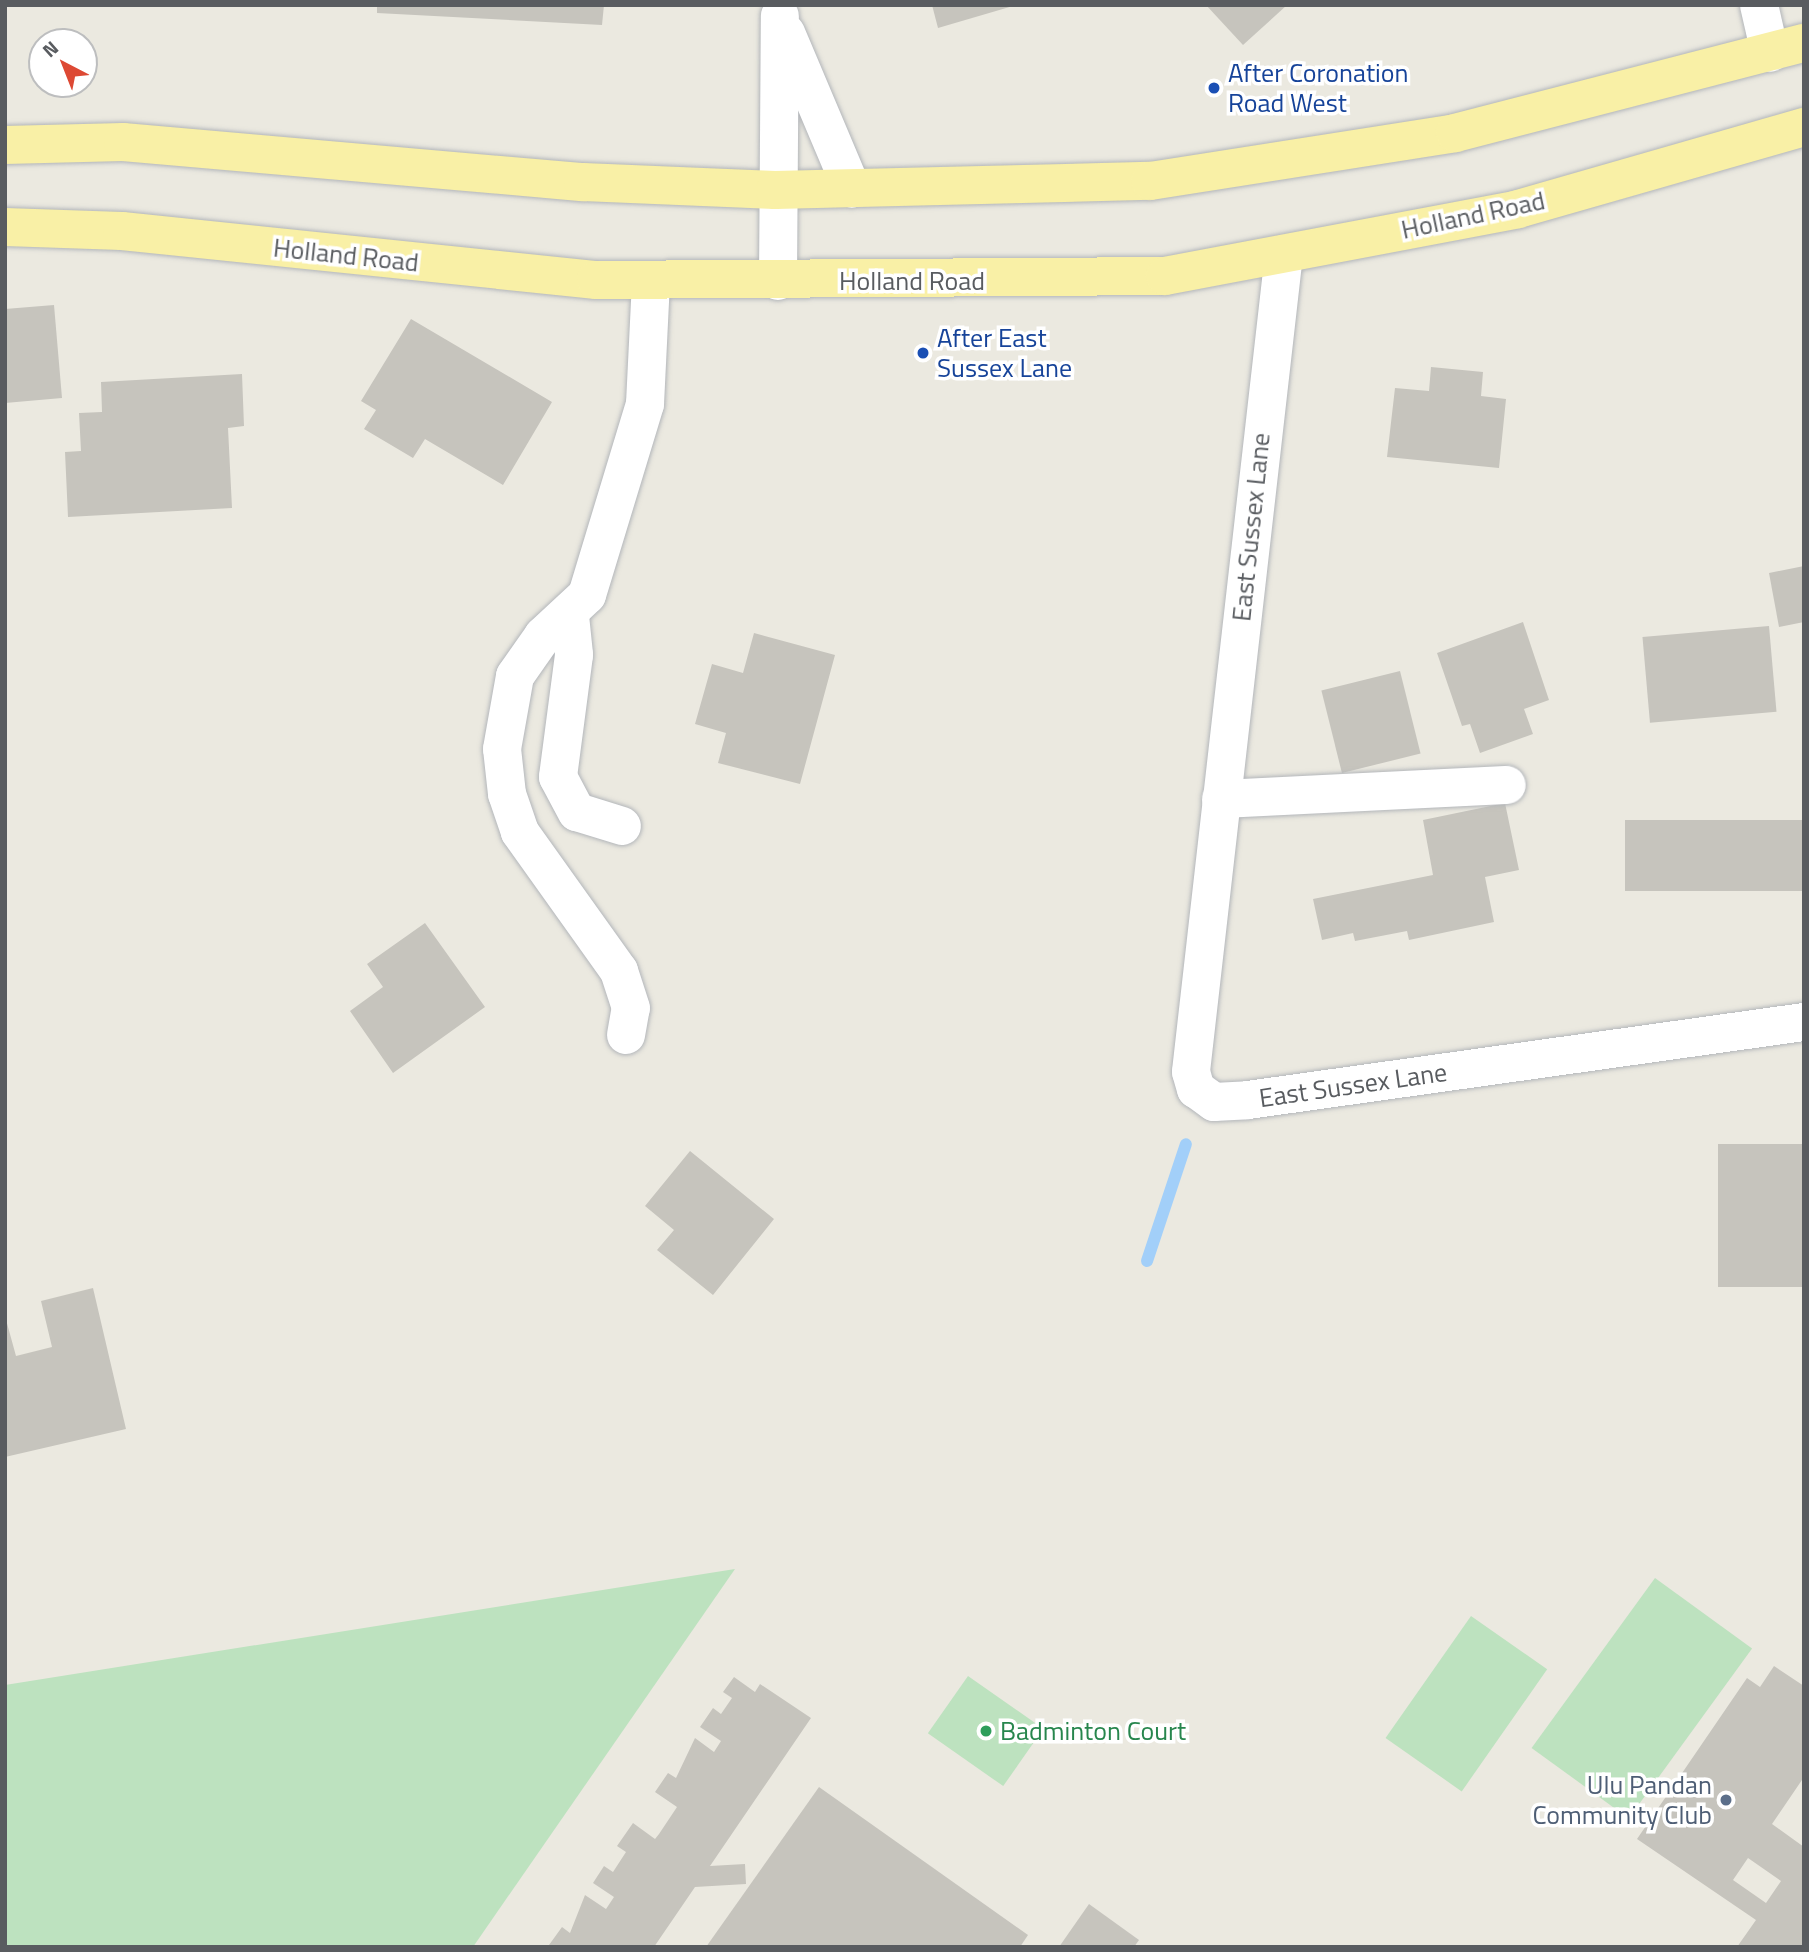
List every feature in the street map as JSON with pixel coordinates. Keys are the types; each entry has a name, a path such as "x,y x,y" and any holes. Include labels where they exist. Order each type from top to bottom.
{"main road":[{"path":"5,145 123,142 583,182 775,190 1150,181 1455,133 1787,48"},
{"name":"Holland Road","path":"5,227 122,231 596,281 1165,276 1518,209 1804,127"}],"street":[{"path":"1759,5 1787,48"},
{"path":"779,11 827,141 852,189"},
{"path":"778,281 775,190 779,11"},
{"name":"East Sussex Lane","path":"1284,254 1191,1072 1205,1099 1248,1100 1804,1022"},
{"path":"626,1035 631,1008 619,971 520,832 507,794 502,749 515,676 543,636 570,617 587,596 645,404 651,281"},
{"path":"570,617 574,654 558,777 577,812 622,826"},
{"path":"1221,799 1507,785"}],"green space":[{"path":"735,1569 473,1947 5,1947 5,1685"},
{"path":"1655,1578 1752,1649 1629,1818 1532,1748"},
{"path":"1471,1616 1547,1669 1462,1791 1386,1738"},
{"name":"Badminton Court","path":"968,1676 1043,1729 1003,1786 928,1733"}],"building":[{"path":"377,5 604,5 602,25 377,13"},
{"path":"932,5 1013,5 1013,6 938,28"},
{"path":"1206,5 1287,5 1243,45"},
{"path":"54,305 62,398 5,403 5,309"},
{"path":"411,319 552,402 503,485 425,439 413,458 364,429 376,410 361,401"},
{"path":"1431,367 1483,372 1481,396 1506,399 1499,468 1387,457 1395,388 1429,391"},
{"path":"242,374 244,426 228,428 232,508 68,517 65,452 81,451 79,413 102,412 101,382"},
{"path":"1804,566 1804,622 1779,627 1769,573"},
{"path":"1523,622 1549,700 1524,709 1533,734 1480,753 1470,724 1462,726 1437,653"},
{"path":"1769,626 1776,712 1650,723 1642,637"},
{"path":"754,633 835,655 800,784 718,763 726,733 695,724 712,664 743,673"},
{"path":"1400,671 1421,753 1342,773 1321,691"},
{"path":"1505,803 1519,870 1485,877 1494,922 1409,940 1407,931 1355,941 1353,933 1322,940 1313,899 1433,875 1423,820"},
{"path":"1625,820 1804,820 1804,891 1625,891"},
{"path":"425,923 485,1007 393,1073 350,1011 383,987 367,964"},
{"path":"1718,1144 1804,1144 1804,1287 1718,1287"},
{"path":"690,1151 774,1219 713,1295 657,1250 674,1230 645,1206"},
{"path":"93,1288 126,1429 5,1457 5,1316 16,1356 52,1347 41,1301"},
{"name":"Ulu Pandan Community Club","path":"1774,1666 1804,1686 1804,1777 1772,1824 1804,1847 1804,1947 1737,1947 1756,1920 1637,1839 1747,1678 1760,1687","holes":["1748,1858 1781,1881 1766,1903 1733,1880"]},
{"path":"734,1677 755,1692 760,1684 811,1718 710,1866 745,1864 746,1884 695,1887 654,1947 549,1945 562,1927 570,1933 585,1895 606,1909 614,1897 593,1883 604,1866 613,1872 626,1852 617,1846 633,1823 655,1839 659,1834 677,1807 655,1792 668,1773 676,1778 695,1738 714,1752 721,1741 700,1727 713,1708 721,1714 732,1698 723,1692"},
{"path":"819,1787 1028,1935 1020,1947 706,1947"},
{"path":"1089,1904 1139,1940 1134,1947 1059,1947"}],"waterway":[{"path":"1147,1261 1186,1144"}],"place":[{"name":"After Coronation Road West","path":"1214,88"},
{"name":"After East Sussex Lane","path":"923,353"},
{"name":"Badminton Court","path":"986,1731"},
{"name":"Ulu Pandan Community Club","path":"1726,1800"}]}
